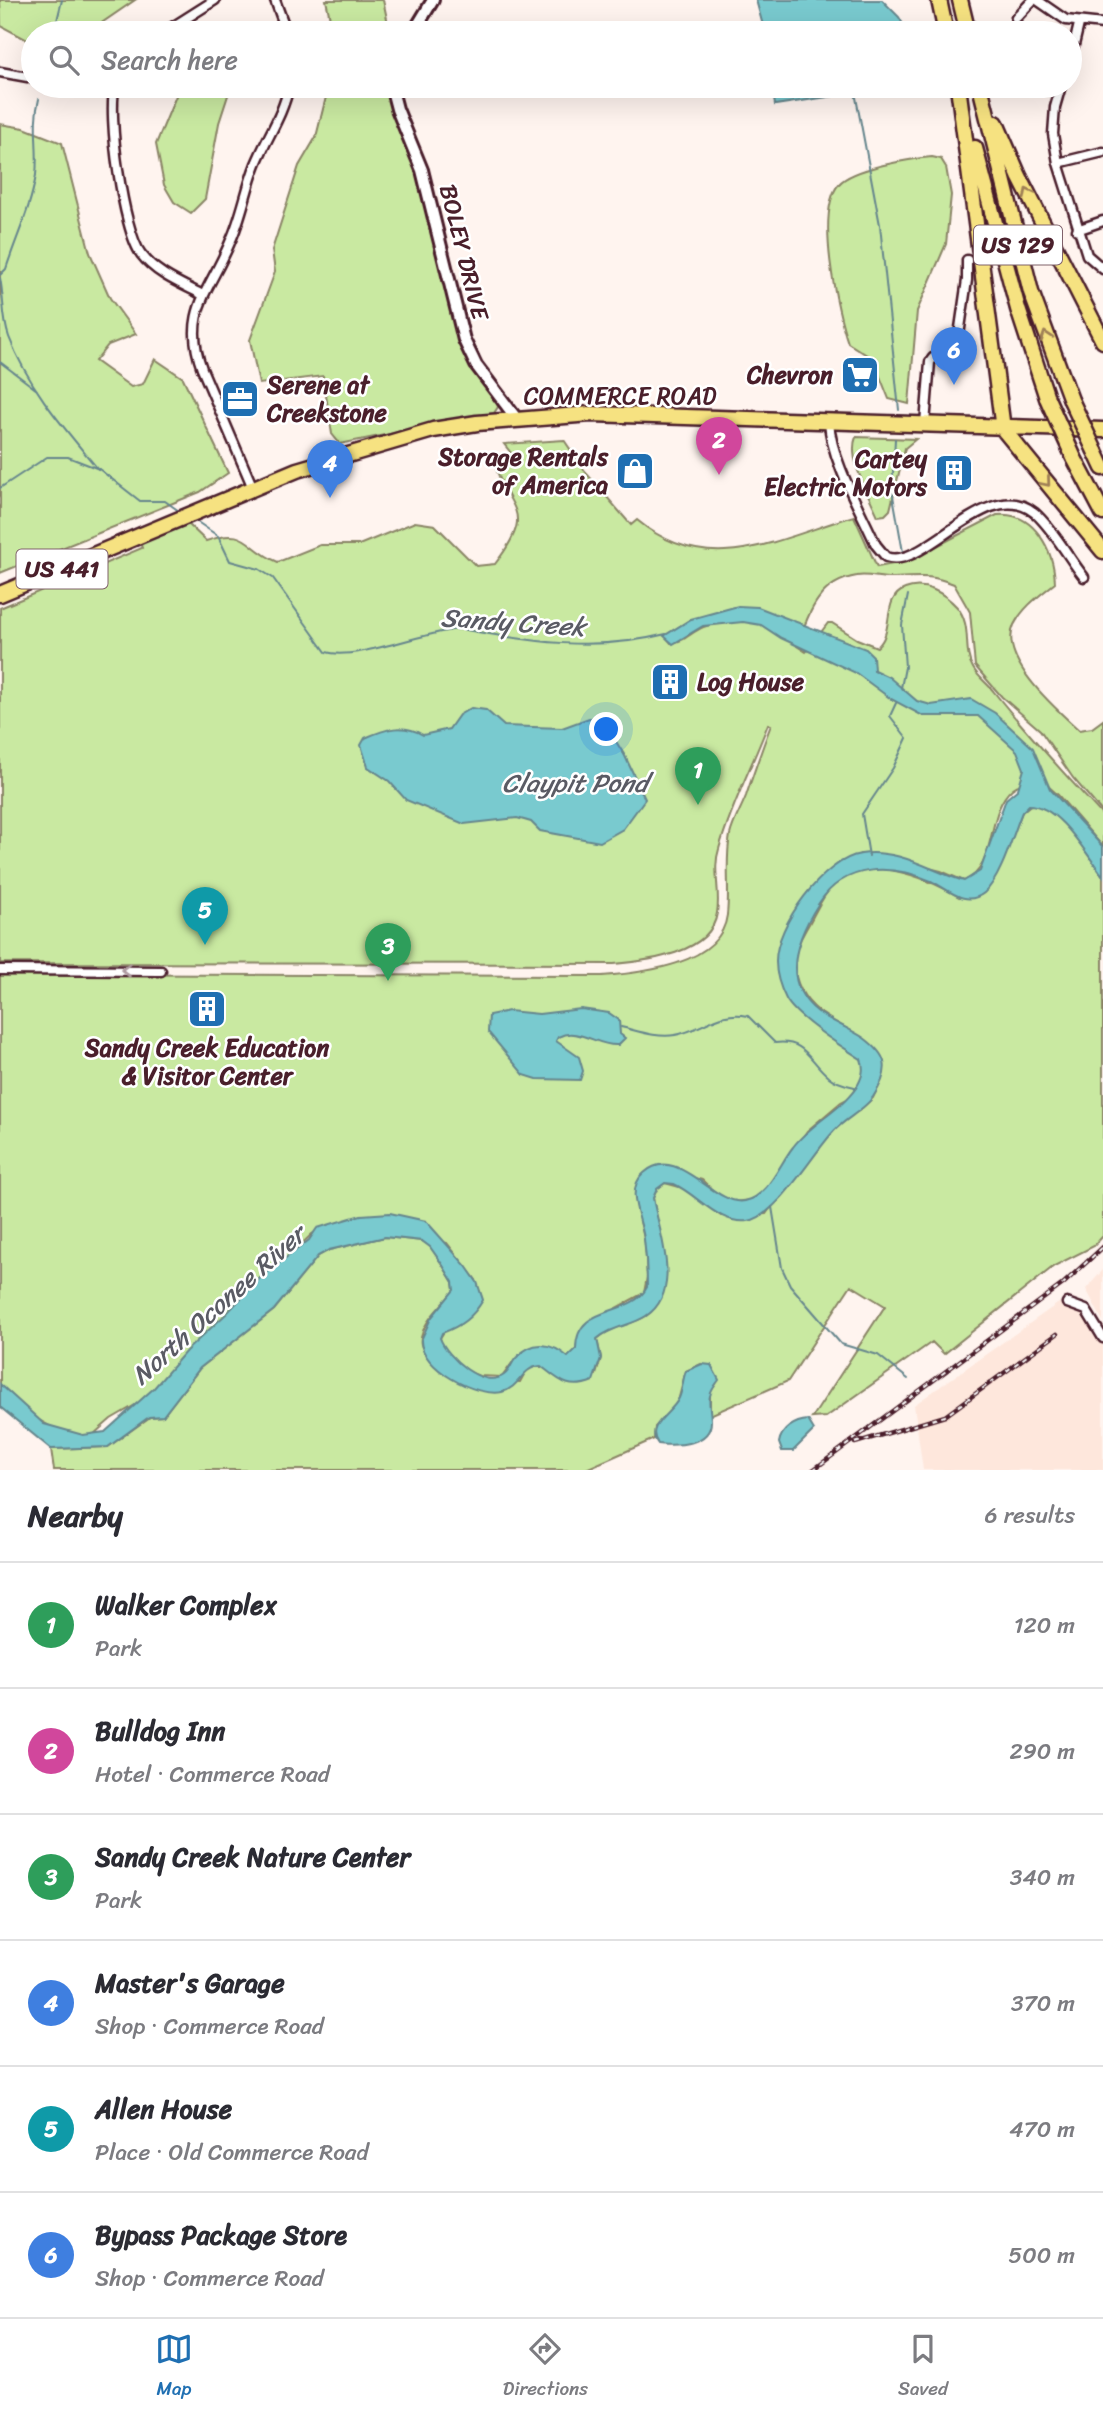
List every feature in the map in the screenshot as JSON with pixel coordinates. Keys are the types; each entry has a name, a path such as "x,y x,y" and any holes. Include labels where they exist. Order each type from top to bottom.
{"highway":[{"path":"939,0 944,21"},
{"path":"960,0 965,21"},
{"path":"961,98 1003,429 1103,551"},
{"name":"US 129","path":"962,98 993,221 1047,398 1103,513"},
{"name":"US 129","path":"985,98 1031,292 1071,400 1103,468"},
{"path":"987,98 1019,176 1103,341"},
{"path":"965,426 986,416 1000,400"},
{"name":"COMMERCE ROAD","path":"0,594 308,466 433,430 516,418 591,414 925,424 1003,429 1103,430"}],"street":[{"path":"182,21 215,0"},
{"path":"275,0 283,21"},
{"path":"420,21 433,0"},
{"path":"1016,18 1035,0 1050,11 1072,21"},
{"path":"1082,24 1103,24"},
{"path":"0,72 21,76"},
{"path":"114,98 113,114 127,223 132,241 150,264 203,295"},
{"path":"253,488 195,350 193,327 203,295 230,244 254,168 282,112 286,98"},
{"name":"BOLEY DRIVE","path":"394,98 422,170 464,340 476,365 516,418"},
{"path":"1058,98 1053,134 1058,163 1087,255 1103,269"},
{"path":"1058,163 1103,152"},
{"path":"1077,230 1103,221"},
{"path":"925,424 930,362 933,358 953,355 957,349 967,280 967,260"},
{"path":"829,422 831,442 876,545 886,557 904,557 992,505 1017,503 1036,513 1084,577"},
{"path":"0,970 161,971"},
{"path":"1067,1303 1086,1310 1103,1338"}],"shaded area":[{"path":"1103,1270 1103,1321 1086,1289"},
{"path":"1060,1302 1086,1314 1103,1341 1103,1470 923,1470 914,1405"}],"green space":[{"path":"0,0 135,0 104,21 21,21 21,37 1,26"},
{"path":"326,0 383,0 387,21 330,21"},
{"path":"175,98 227,98 219,123 205,199 191,213 174,202 164,185 156,144"},
{"path":"326,98 392,98 417,167 457,332 496,399 498,407 494,413 340,444 332,434 323,376 259,384 250,340 275,272 272,250 299,166 316,137"},
{"path":"0,124 24,128 62,143 90,253 110,298 136,334 108,345 95,361 131,387 143,384 155,359 183,378 228,473 200,492 0,573"},
{"path":"932,157 941,159 946,167 951,195 946,244 917,311 909,404 889,399 873,359 848,343 830,262 829,216 832,197 846,178 882,165"},
{"path":"856,437 916,439 905,448 890,510 885,515 878,516 860,477 854,456"},
{"path":"564,440 587,474 631,525 637,520 664,538 690,548 717,551 743,549 854,516 877,567 908,561 997,515 1022,519 1040,535 1046,546 1054,570 1055,583 1032,602 1014,625 1011,638 1014,653 1021,668 1044,697 1079,730 1092,728 1103,720 1103,813 1073,778 1040,730 1002,697 975,666 970,612 954,584 922,577 861,576 844,579 824,592 817,601 797,646 806,652 828,623 832,623 857,639 877,647 886,633 890,607 898,593 919,586 940,593 962,614 968,654 975,671 1103,816 1103,847 1058,795 1037,776 1014,787 1004,799 982,864 975,874 964,881 941,871 872,854 860,854 808,892 780,944 777,972 784,994 856,1049 877,1071 875,1085 841,1102 807,1131 759,1199 726,1203 702,1180 663,1170 640,1221 645,1243 647,1277 644,1293 616,1308 567,1367 512,1363 502,1377 479,1376 446,1362 440,1338 476,1280 447,1243 327,1225 312,1234 286,1259 154,1394 111,1419 88,1437 66,1435 0,1399 0,974 602,976 657,969 677,963 710,945 722,932 727,915 730,835 771,725 768,724 719,849 716,865 718,905 712,927 703,938 676,953 643,961 614,964 0,963 0,608 142,548 140,542 187,523 206,541 220,537 238,537 278,562 320,545 359,545 415,522 435,525 476,566 495,564 515,531 517,519 493,456 511,453 504,444","holes":["691,619 722,624 705,626 677,642 671,643 665,636"]},
{"path":"1046,792 1103,876 1103,1236 1094,1246 1054,1266 944,1354 932,1342 826,1417 812,1418 885,1306 851,1285 788,1381 710,1415 710,1392 716,1384 701,1364 686,1371 677,1405 655,1427 654,1439 584,1470 54,1470 51,1449 108,1447 150,1417 163,1416 200,1368 274,1310 318,1256 329,1250 385,1237 422,1241 430,1246 453,1282 454,1290 424,1328 421,1340 426,1354 445,1371 456,1376 480,1380 520,1382 527,1369 534,1366 596,1375 601,1358 597,1339 608,1331 646,1316 656,1306 662,1292 664,1260 653,1198 657,1189 665,1183 683,1188 721,1216 766,1214 830,1125 859,1111 873,1098 881,1081 884,1062 866,1041 830,1019 809,1002 795,974 799,944 829,889 848,875 863,870 880,869 930,882 959,897 997,874 1022,812"}],"water":[{"path":"756,0 882,0 901,21 762,21"},
{"path":"774,98 821,98 775,105"},
{"path":"738,606 758,607 866,649 873,656 874,670 889,677 917,701 931,705 971,699 995,713 1033,748 1050,789 1103,847 1103,876 1061,822 1040,807 1029,805 1022,812 996,878 984,893 977,897 963,898 916,875 885,870 855,874 830,890 819,903 804,930 795,973 806,1000 818,1012 864,1038 879,1052 885,1066 880,1085 869,1102 825,1141 782,1197 759,1217 737,1221 718,1214 674,1184 665,1183 657,1189 653,1198 666,1261 664,1292 657,1305 646,1316 609,1331 597,1339 601,1358 593,1381 570,1384 559,1380 541,1366 529,1370 513,1386 502,1392 479,1390 452,1379 430,1361 423,1351 421,1340 431,1318 454,1290 453,1282 430,1247 422,1241 385,1237 329,1250 318,1256 274,1310 200,1368 163,1416 149,1417 108,1447 51,1449 0,1407 0,1384 44,1424 83,1435 105,1432 154,1388 186,1351 262,1276 309,1240 317,1228 361,1215 390,1213 426,1221 477,1282 483,1300 466,1320 442,1333 440,1338 450,1354 467,1369 476,1375 496,1378 504,1375 514,1360 529,1348 549,1346 568,1357 576,1349 578,1334 585,1324 594,1317 629,1304 647,1287 644,1239 635,1196 638,1180 644,1173 657,1166 670,1165 733,1200 745,1201 753,1198 767,1186 800,1139 849,1096 858,1084 863,1070 861,1059 799,1015 784,995 776,962 778,947 793,913 804,896 832,868 861,854 901,857 964,881 980,871 1006,799 1018,789 1024,769 1017,751 978,716 923,716 891,699 856,673 781,638 761,625 743,622 703,626 673,644 664,636 691,619"},
{"name":"Claypit Pond","path":"471,708 486,710 504,726 562,728 589,718 602,719 625,756 645,799 623,829 600,842 540,831 531,822 517,818 464,824 406,800 389,781 368,767 361,745 365,738 401,728 423,735 449,729 459,715"},
{"path":"581,1009 609,1013 619,1020 620,1034 625,1038 618,1045 610,1045 581,1035 566,1034 558,1037 556,1041 579,1057 583,1071 580,1080 537,1079 524,1075 488,1032 489,1015 509,1011 539,1014"},
{"path":"702,1364 711,1365 719,1380 710,1396 710,1429 699,1440 674,1445 658,1444 654,1431 676,1404 686,1371"},
{"path":"808,1420 814,1430 793,1451 782,1451 779,1443 786,1430 798,1422"}],"waterway":[{"path":"57,21 62,0"},
{"path":"856,98 880,225 899,410"},
{"path":"0,275 6,269 34,187 39,99"},
{"path":"0,278 7,330 26,373 48,407 98,469"},
{"path":"0,362 37,390"},
{"path":"895,439 892,490 903,552"},
{"name":"Sandy Creek","path":"0,488 47,457 68,457 99,469 140,501 165,501 179,511"},
{"name":"Sandy Creek","path":"193,519 218,536 230,561 259,569 273,578 326,652 339,654 373,649 461,629 538,641 589,644 614,643 666,634"},
{"path":"901,688 905,667 902,625 908,595"},
{"path":"869,856 862,814 893,768 907,738 890,716 896,703"},
{"path":"621,1027 668,1036 685,1033 728,1015 748,1016 775,1043 794,1044 806,1052 832,1079 855,1087"},
{"path":"772,1207 782,1268 790,1285 841,1344 878,1355 908,1379"}],"railway":[{"path":"813,1470 1063,1284 1103,1247"},
{"path":"855,1443 945,1416 1057,1334"}],"place":[{"name":"Chevron","path":"860,375"},
{"name":"Bypass Package Store","path":"954,385"},
{"name":"Serene at Creekstone","path":"240,399"},
{"name":"Storage Rentals of America","path":"635,471"},
{"name":"Cartey Electric Motors","path":"954,473"},
{"name":"Bulldog Inn","path":"719,475"},
{"name":"Master's Garage","path":"330,498"},
{"name":"Log House","path":"670,682"},
{"name":"Walker Complex","path":"698,805"},
{"name":"Allen House","path":"205,945"},
{"name":"Sandy Creek Nature Center","path":"388,981"},
{"name":"Sandy Creek Education & Visitor Center","path":"207,1009"}],"water label":[{"name":"North Oconee River","path":"218,1305"}]}
